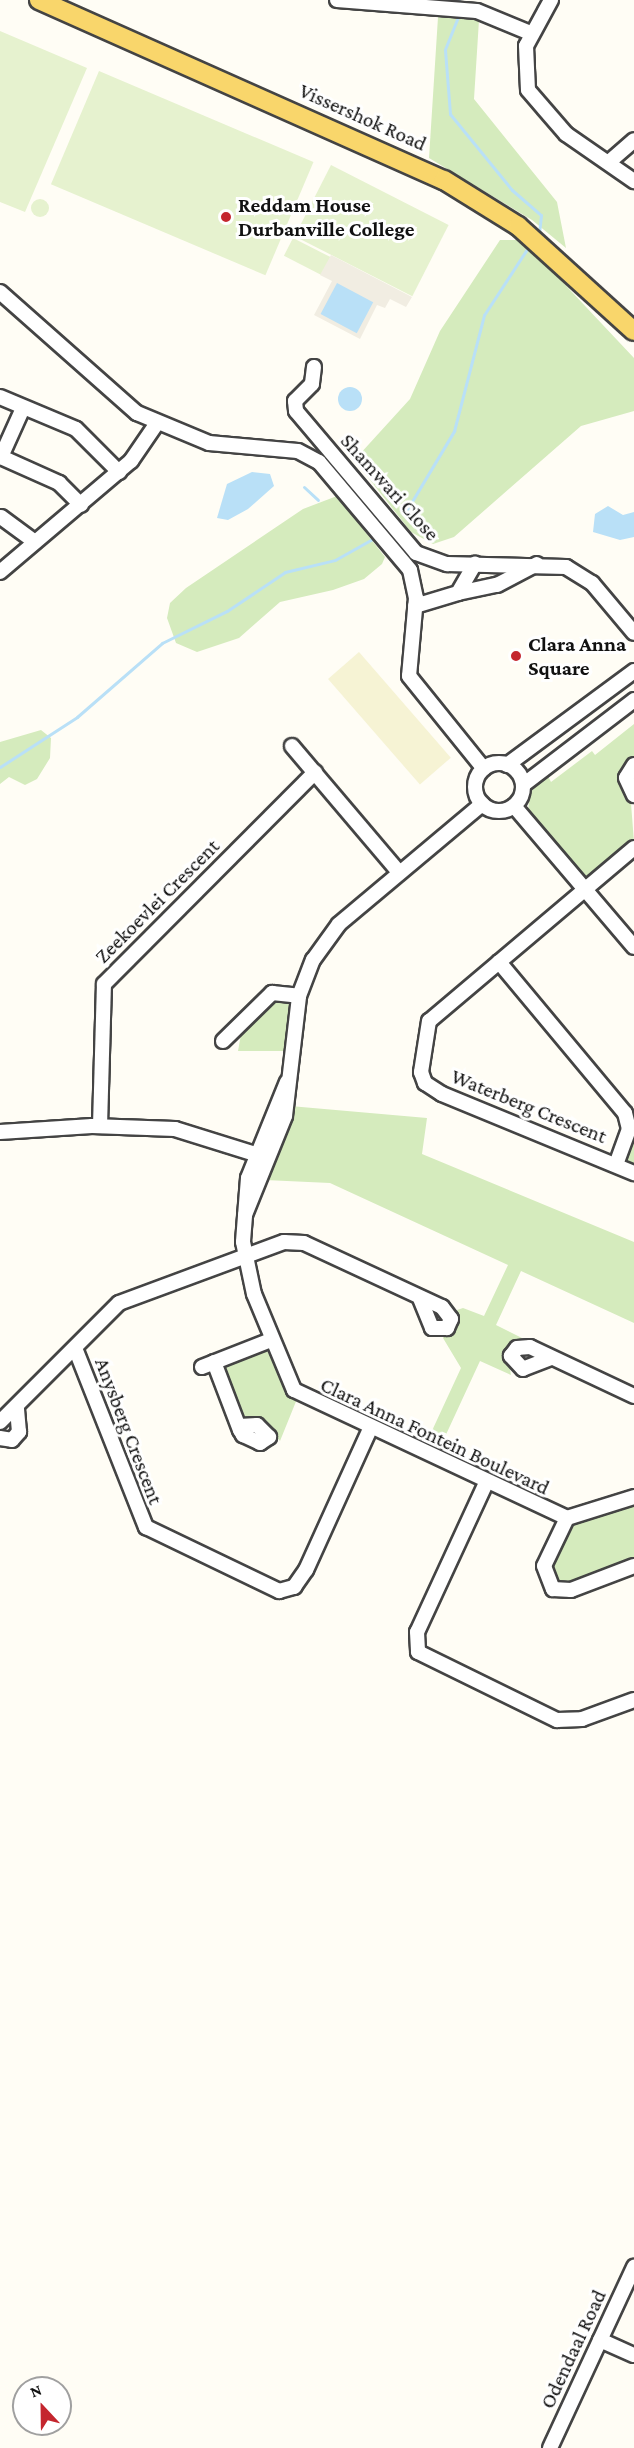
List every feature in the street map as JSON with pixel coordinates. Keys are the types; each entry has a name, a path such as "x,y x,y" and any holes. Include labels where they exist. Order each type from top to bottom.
{"main road":[{"name":"Vissershok Road","path":"39,0 444,180 518,226 634,331"}],"street":[{"path":"337,0 477,11 530,33"},
{"path":"551,0 530,33 523,68 528,90 566,134 634,181"},
{"path":"609,162 634,140"},
{"path":"0,292 119,401 157,423 209,443 298,451 315,458 407,564 415,583 409,676 484,769"},
{"name":"Shamwari Close","path":"314,367 312,384 295,401 296,411 416,553 433,562 537,564 580,573 634,633"},
{"path":"0,397 82,434 119,472"},
{"path":"23,408 1,457 59,483 81,504"},
{"path":"0,572 119,472 157,423"},
{"path":"1,518 35,543"},
{"path":"458,593 475,564"},
{"path":"415,606 458,593 497,585 537,564"},
{"path":"484,769 507,765 634,671"},
{"path":"484,769 475,788 482,804 498,811 514,806 523,785 634,700"},
{"path":"292,746 399,872"},
{"path":"507,765 523,785"},
{"path":"634,765 626,778 634,795"},
{"name":"Zeekoevlei Crescent","path":"100,1126 104,984 315,772"},
{"name":"Clara Anna Fontein Boulevard","path":"482,804 399,872 323,942 299,996 287,1082 263,1156 244,1193 246,1215 244,1257 286,1379 298,1394 486,1483 567,1518 634,1497"},
{"path":"514,806 634,946"},
{"name":"Waterberg Crescent","path":"634,848 429,1021 421,1062 425,1083 634,1173"},
{"path":"499,962 625,1113 629,1129 616,1165"},
{"path":"223,1041 272,993 299,996"},
{"path":"0,1132 100,1126 190,1132 263,1156"},
{"name":"Anysberg Crescent","path":"370,1429 306,1570 294,1587 279,1591 146,1527 75,1348 124,1301 291,1240 420,1299"},
{"path":"239,1426 208,1364 271,1340"},
{"path":"0,1422 75,1348"},
{"path":"550,1358 634,1396"},
{"path":"0,1438 12,1440 19,1432 17,1407"},
{"path":"486,1483 417,1632 418,1652 564,1721 634,1700"},
{"path":"567,1518 544,1566 543,1577 553,1589 571,1590 634,1566"},
{"name":"Odendaal Road","path":"550,2448 634,2267"},
{"path":"600,2340 634,2355"}],"shaded area":[{"path":"331,255 412,297 406,307 390,299 385,308 377,305 360,339 314,315 332,281 320,275"},
{"path":"359,652 451,758 420,785 328,679"}],"green space":[{"path":"438,17 479,20 474,99 557,202 566,248 532,220 429,158"},
{"path":"0,31 87,68 25,212 0,202"},
{"path":"99,71 313,162 265,275 51,184"},
{"path":"331,165 449,225 412,296 295,236"},
{"path":"40,199 46,202 49,208 46,214 40,217 34,214 31,208 34,202"},
{"path":"293,238 330,257 321,275 284,256"},
{"path":"500,240 523,240 634,358 634,411 581,426 454,537 433,544 411,532 363,471 359,455 410,399 440,331"},
{"path":"337,496 385,557 382,564 364,579 333,590 280,602 239,638 197,652 176,643 167,618 170,603 186,588 303,509"},
{"path":"634,724 634,760 628,765 634,842 592,877 584,877 528,812 530,791 547,774 551,782 592,751 595,755"},
{"path":"41,730 51,738 50,758 37,779 25,785 9,777 0,784 0,742"},
{"path":"272,999 291,1002 286,1051 238,1051 242,1029"},
{"path":"290,1106 427,1118 422,1154 634,1242 634,1323 521,1271 496,1325 522,1338 509,1363 511,1375 480,1361 437,1454 424,1448 461,1368 443,1338 454,1311 463,1308 484,1316 508,1265 330,1183 265,1180 289,1127"},
{"path":"634,1138 634,1167 625,1157"},
{"path":"266,1349 297,1399 280,1441 267,1425 242,1420 223,1369 226,1363"},
{"path":"634,1501 634,1562 560,1587 547,1573 572,1523"}],"water":[{"path":"337,283 373,302 357,333 321,314"},
{"path":"350,387 358,391 362,399 358,407 350,411 342,407 338,399 342,391"},
{"path":"252,472 270,474 274,486 248,509 228,520 217,518 227,484"},
{"path":"608,506 623,515 634,512 634,537 620,540 593,532 595,514"}],"waterway":[{"path":"458,17 445,50 450,114 512,190 541,215 539,233"},
{"path":"405,513 454,431 484,315 529,246"},
{"path":"304,487 318,500"},
{"path":"0,767 77,717 162,643 227,611 285,572 335,560 376,537"}],"place":[{"name":"Reddam House Durbanville College","path":"226,217"},
{"name":"Clara Anna Square","path":"516,656"}]}
